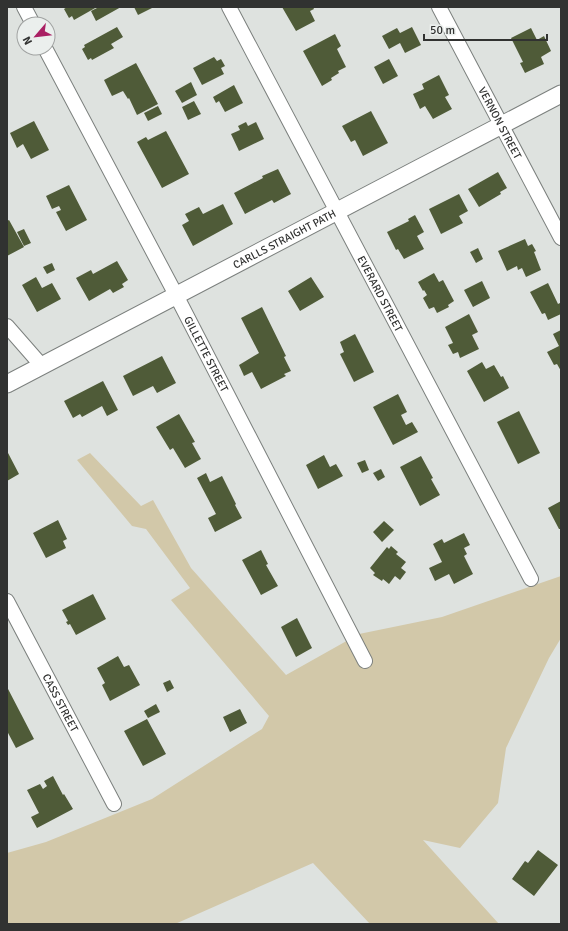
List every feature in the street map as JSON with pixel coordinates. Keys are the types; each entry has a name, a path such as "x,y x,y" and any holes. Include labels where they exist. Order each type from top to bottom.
{"street":[{"path":"24,7 29,16"},
{"name":"EVERARD STREET","path":"229,7 531,579"},
{"name":"VERNON STREET","path":"439,7 561,238"},
{"name":"GILLETTE STREET","path":"49,56 176,295 365,661"},
{"name":"CARLLS STRAIGHT PATH","path":"7,384 561,94"},
{"path":"7,326 42,366"},
{"name":"CASS STREET","path":"7,601 114,804"}],"shaded area":[{"path":"90,453 141,506 153,500 191,568 286,675 359,634 442,617 561,576 561,638 549,658 506,748 498,803 460,848 423,840 499,924 370,924 313,863 175,924 7,924 7,853 46,842 152,799 262,729 269,716 171,600 190,588 146,529 132,526 77,460"}],"building":[{"path":"67,7 97,7 74,20 72,16 69,18 64,9"},
{"path":"99,7 121,7 96,21 91,11"},
{"path":"134,7 154,7 138,15"},
{"path":"282,7 313,7 314,9 310,11 315,21 296,31"},
{"path":"117,27 123,37 111,44 114,48 92,60 91,58 88,60 82,49 85,47 84,45"},
{"path":"412,27 421,45 405,53 400,43 389,49 382,36 397,28 400,33"},
{"path":"531,28 537,40 544,36 551,51 541,57 544,64 525,73 520,63 523,62 511,38"},
{"path":"335,34 341,46 337,49 346,67 338,71 339,73 331,78 332,80 322,86 303,51"},
{"path":"214,57 217,61 221,59 225,66 221,68 224,74 202,85 193,68"},
{"path":"389,59 398,76 383,84 374,67"},
{"path":"136,63 158,104 137,115 129,98 128,99 123,91 112,96 104,80"},
{"path":"439,75 449,95 445,97 452,109 433,119 425,106 420,109 413,94 424,89 422,84"},
{"path":"191,82 197,95 182,103 175,91"},
{"path":"234,85 243,103 225,112 219,101 216,103 213,97"},
{"path":"194,101 201,114 188,120 182,107"},
{"path":"158,106 162,114 148,121 144,113"},
{"path":"371,111 388,143 363,156 355,140 351,142 342,126"},
{"path":"34,121 49,150 31,159 23,144 17,148 10,133"},
{"path":"246,122 248,126 256,122 264,139 239,151 231,134 240,130 238,126"},
{"path":"166,131 189,174 162,188 137,142 146,137 148,140"},
{"path":"278,169 291,194 274,203 272,200 245,214 234,193 263,178 262,176"},
{"path":"498,172 507,188 500,192 501,194 479,207 468,189"},
{"path":"69,185 87,220 66,231 56,212 61,210 59,206 52,209 46,196"},
{"path":"459,194 468,211 459,216 463,223 441,234 429,209"},
{"path":"223,204 233,224 193,246 182,225 189,221 185,214 199,207 203,214"},
{"path":"415,215 424,232 417,236 424,249 404,259 398,249 396,250 387,232 409,221 408,219"},
{"path":"9,220 24,247 7,256 7,221"},
{"path":"24,229 31,243 24,246 17,232"},
{"path":"525,239 528,246 532,244 536,251 534,252 541,270 526,277 522,268 518,270 517,266 507,271 498,251"},
{"path":"478,248 483,259 476,263 470,252"},
{"path":"117,261 128,280 122,284 124,287 113,293 110,289 89,301 76,278 91,270 93,274"},
{"path":"52,263 55,270 47,274 43,267"},
{"path":"434,273 439,282 443,280 454,301 448,305 449,307 437,313 434,307 429,309 423,298 427,295 418,282"},
{"path":"36,277 42,288 52,283 61,299 37,312 22,285"},
{"path":"311,277 324,297 300,311 288,291"},
{"path":"482,281 490,298 473,307 464,290"},
{"path":"548,283 558,304 561,304 561,314 548,320 545,313 542,314 530,292"},
{"path":"262,307 286,356 284,357 291,371 284,374 286,376 261,389 252,372 244,376 239,365 259,353 241,318"},
{"path":"469,314 478,332 472,335 479,349 460,358 458,352 453,354 448,345 453,343 445,327"},
{"path":"561,330 561,371 557,364 554,365 547,352 559,346 553,334"},
{"path":"355,334 374,372 354,382 340,354 344,352 340,342"},
{"path":"162,356 176,383 157,393 153,386 133,396 123,376"},
{"path":"482,362 486,369 494,365 501,377 503,376 509,388 484,402 467,371"},
{"path":"103,381 118,410 107,416 102,406 82,417 80,414 73,418 64,401"},
{"path":"398,394 407,412 401,415 406,425 412,422 418,432 393,445 373,407"},
{"path":"519,411 540,453 518,464 497,422"},
{"path":"179,414 195,442 192,443 201,459 185,468 173,448 170,450 156,427"},
{"path":"7,451 19,474 7,481"},
{"path":"324,455 330,467 336,464 343,476 318,489 306,465"},
{"path":"421,456 440,495 420,506 400,467"},
{"path":"365,460 369,470 362,473 357,463"},
{"path":"381,469 385,477 378,481 373,473"},
{"path":"206,473 210,482 222,476 242,518 215,532 208,518 216,514 197,478"},
{"path":"561,501 561,529 559,529 548,508"},
{"path":"58,520 67,539 63,541 66,548 46,558 33,533"},
{"path":"384,521 394,530 382,542 373,532"},
{"path":"464,533 470,545 464,548 467,554 464,556 473,574 454,584 449,574 435,581 429,568 442,562 433,544 442,539 444,543"},
{"path":"391,546 398,552 396,554 406,562 401,568 406,572 400,580 395,576 389,584 383,579 382,581 373,575 375,573 370,568 387,547 389,549"},
{"path":"261,550 268,564 266,565 278,586 261,595 242,560"},
{"path":"93,594 106,619 76,635 70,624 68,625 66,622 68,621 62,610"},
{"path":"297,618 312,648 296,657 281,627"},
{"path":"118,656 124,667 129,665 140,685 110,701 102,685 105,683 97,668"},
{"path":"170,680 174,688 167,692 163,683"},
{"path":"7,687 34,739 16,748 7,731"},
{"path":"156,704 160,712 148,718 144,711"},
{"path":"240,709 247,723 230,732 223,717"},
{"path":"147,719 166,754 143,766 124,731"},
{"path":"53,776 63,795 64,794 73,809 37,828 31,817 39,813 27,790 40,784 43,789 47,786 44,781"},
{"path":"538,850 558,865 534,896 512,879 525,861 528,863"}]}
